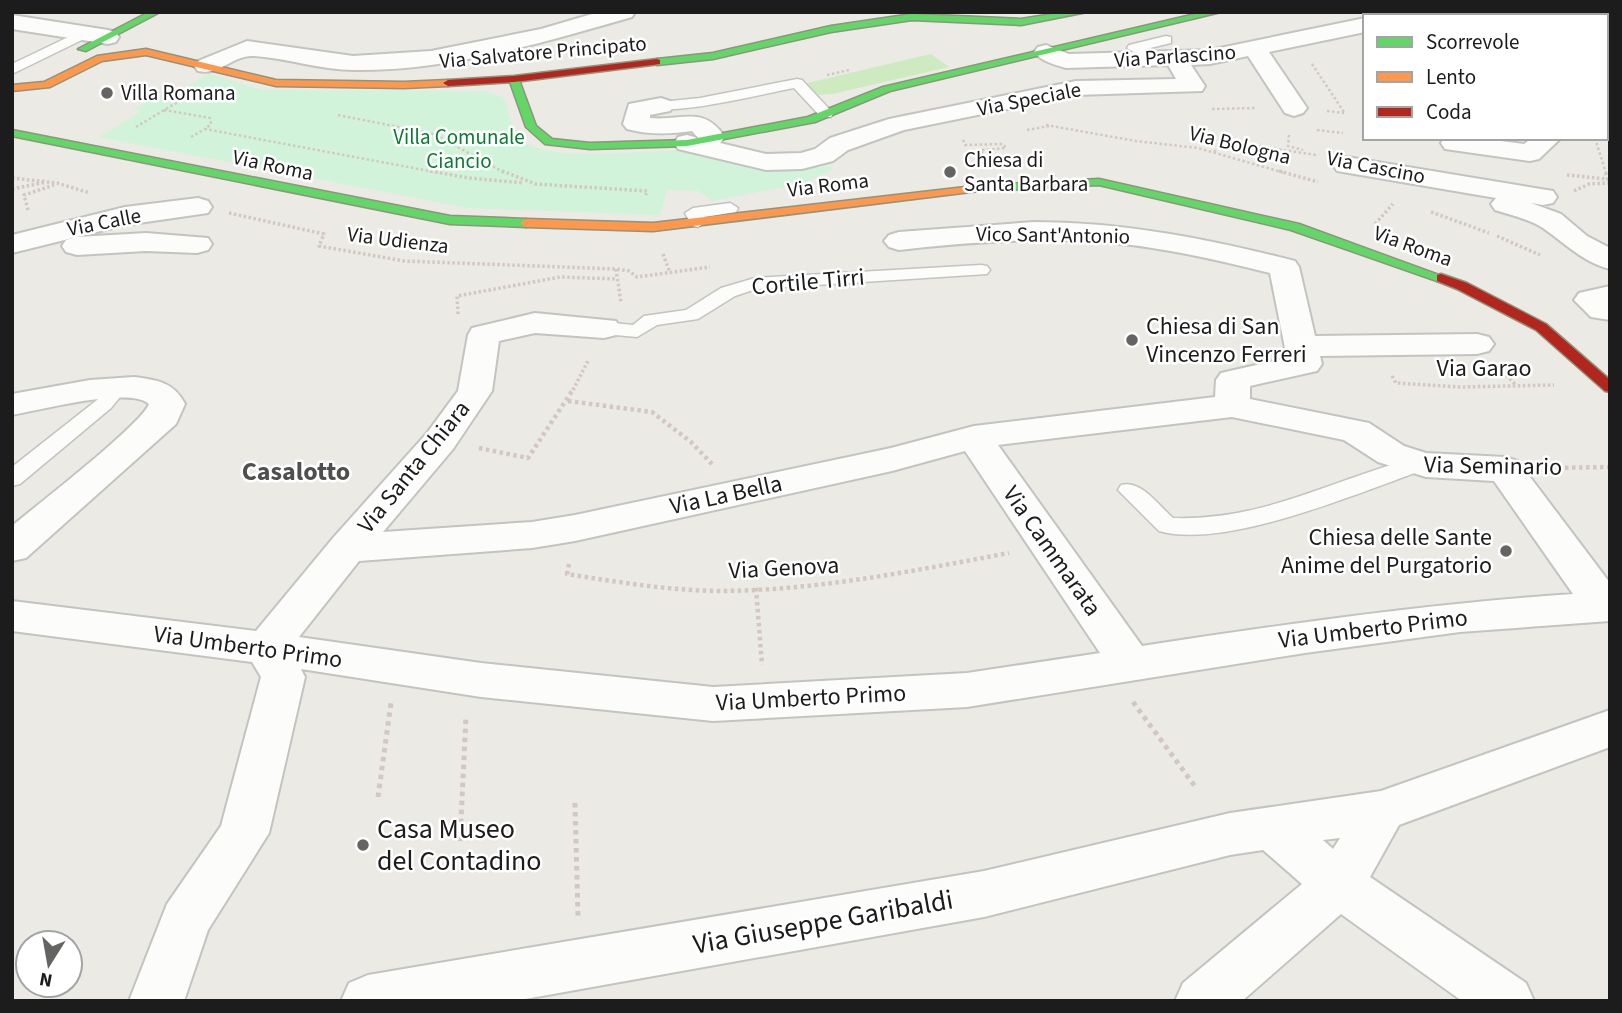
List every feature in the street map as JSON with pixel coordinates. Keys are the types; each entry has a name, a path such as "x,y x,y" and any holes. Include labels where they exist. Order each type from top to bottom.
{"main road":[{"path":"12,86 92,27 156,12"},
{"name":"Via Salvatore Principato","path":"12,86 46,85 100,58 146,52 260,80 295,84 404,85 514,79 713,56 831,29 928,15 1021,22 1083,12"},
{"path":"514,79 531,127 549,142 590,146 700,141 811,120 887,89 1056,57 1217,12"},
{"name":"Via Roma","path":"12,133 450,220 653,227 990,187 1099,182 1295,228 1462,286 1541,327 1610,388"}],"street":[{"path":"206,66 247,48 353,63 431,58 544,35 624,12"},
{"path":"12,22 45,27 92,27"},
{"name":"Via Parlascino","path":"957,94 1059,67 1056,57 1166,53 1210,57 1363,25"},
{"path":"12,46 45,27"},
{"path":"1255,48 1292,118"},
{"name":"Via Speciale","path":"700,141 766,162 789,163 813,159 839,144 898,124 1076,88 1193,86 1166,53"},
{"path":"661,106 638,109 636,124 666,127 698,123 700,141"},
{"path":"1454,143 1539,146"},
{"name":"Via Cascino","path":"1342,163 1494,188 1550,186"},
{"path":"1494,188 1504,203 1551,220 1577,242 1610,260"},
{"name":"Via Calle","path":"12,244 125,216 198,207"},
{"name":"Vico Sant'Antonio","path":"900,241 978,232 1112,234 1207,248 1284,267 1300,346"},
{"path":"12,253 134,243 197,244"},
{"name":"Via Santa Chiara","path":"266,648 347,548 440,441 475,390 484,335 535,323 604,328"},
{"path":"1247,409 1233,380 1304,364 1300,346 1477,344"},
{"path":"12,405 119,387 149,389 161,394 167,404 163,416 12,548"},
{"name":"Via Seminario","path":"1103,423 1247,409 1356,431 1370,443 1415,465 1504,469"},
{"name":"Via La Bella","path":"347,548 532,534 575,528 892,459 974,437 1103,423"},
{"name":"Via Cammarata","path":"974,437 1048,546 1120,666"},
{"path":"1504,469 1607,606"},
{"name":"Via Umberto Primo","path":"12,616 266,648 471,678 713,704 967,690 1460,617 1607,606"},
{"path":"156,1001 185,920 244,833 283,677 266,648"},
{"name":"Via Giuseppe Garibaldi","path":"368,1001 984,894 1230,834 1382,811 1610,728"},
{"path":"1202,1001 1339,884 1382,811"},
{"path":"1274,829 1339,884 1507,1001"}],"lane":[{"path":"12,70 92,27"},
{"path":"661,106 700,102 797,83 826,114"},
{"path":"698,222 693,213 730,208"},
{"name":"Cortile Tirri","path":"604,328 638,331 651,320 691,315 728,292 755,284 981,270"},
{"path":"12,479 104,404 119,387"},
{"path":"1129,490 1167,526 1208,527 1298,507 1415,465"}],"path":[{"path":"145,132 131,130 188,94 197,95"},
{"path":"162,110 210,118 211,124 185,140 199,143"},
{"path":"334,115 434,134 513,177 536,184"},
{"path":"1292,118 1288,146 1338,158 1342,163"},
{"name":"Via Bologna","path":"1049,126 1214,152 1324,184 1342,163"},
{"path":"205,129 469,178 647,191 644,203"},
{"path":"1315,130 1352,134"},
{"path":"1596,140 1608,179 1609,183 1589,184 1554,199 1550,186 1608,179"},
{"name":"Via Cascino","path":"1214,152 1225,141 1303,152 1342,163"},
{"path":"12,178 47,182 89,192 125,216"},
{"path":"12,189 47,182"},
{"path":"1382,201 1393,204"},
{"name":"Via Udienza","path":"198,207 324,233 319,246 404,261 616,269 629,271 637,277 670,273"},
{"path":"1419,209 1497,236 1540,256 1577,242"},
{"path":"440,441 528,458 568,401 604,328"},
{"name":"Via Garao","path":"1396,383 1460,387 1558,385"},
{"path":"568,401 652,412 691,442 738,492"},
{"name":"Via Seminario","path":"1504,469 1610,467"},
{"name":"Via Genova","path":"575,528 567,574 674,589 756,588 848,582 1048,546"},
{"path":"756,588 763,671"},
{"path":"1120,666 1197,789"},
{"path":"378,797 396,667"},
{"path":"460,841 465,725 471,678"},
{"path":"575,803 580,964"}],"green space":[{"path":"931,54 949,67 832,94 815,95 803,84"},
{"name":"Villa Comunale Ciancio","path":"209,74 262,90 486,91 504,98 513,127 523,141 537,148 556,152 601,154 686,151 748,166 780,170 833,165 831,170 805,183 712,201 699,191 667,190 660,215 468,208 99,137 142,111 132,110 171,88 180,90"}],"traffic: fast":[{"path":"83,49 156,12"},
{"path":"657,62 713,56 831,29 912,17 1021,22 1083,12"},
{"path":"514,79 531,127 549,142 590,146 687,143 811,120 887,89 1217,12"},
{"path":"12,133 450,220 526,223"},
{"path":"983,188 1099,182 1295,227 1441,278"}],"traffic: slow":[{"path":"12,88 46,85 100,58 146,52 276,83 448,83"},
{"path":"526,223 653,227 983,188"}],"traffic: jam":[{"path":"448,83 514,79 657,62"},
{"path":"1441,278 1541,327 1610,388"}],"place":[{"name":"Villa Romana","path":"107,93"},
{"name":"Chiesa di Santa Barbara","path":"950,172"},
{"name":"Chiesa di San Vincenzo Ferreri","path":"1132,340"},
{"name":"Chiesa delle Sante Anime del Purgatorio","path":"1506,551"},
{"name":"Casa Museo del Contadino","path":"363,845"}],"district":[{"name":"Casalotto","path":"296,471"}]}
